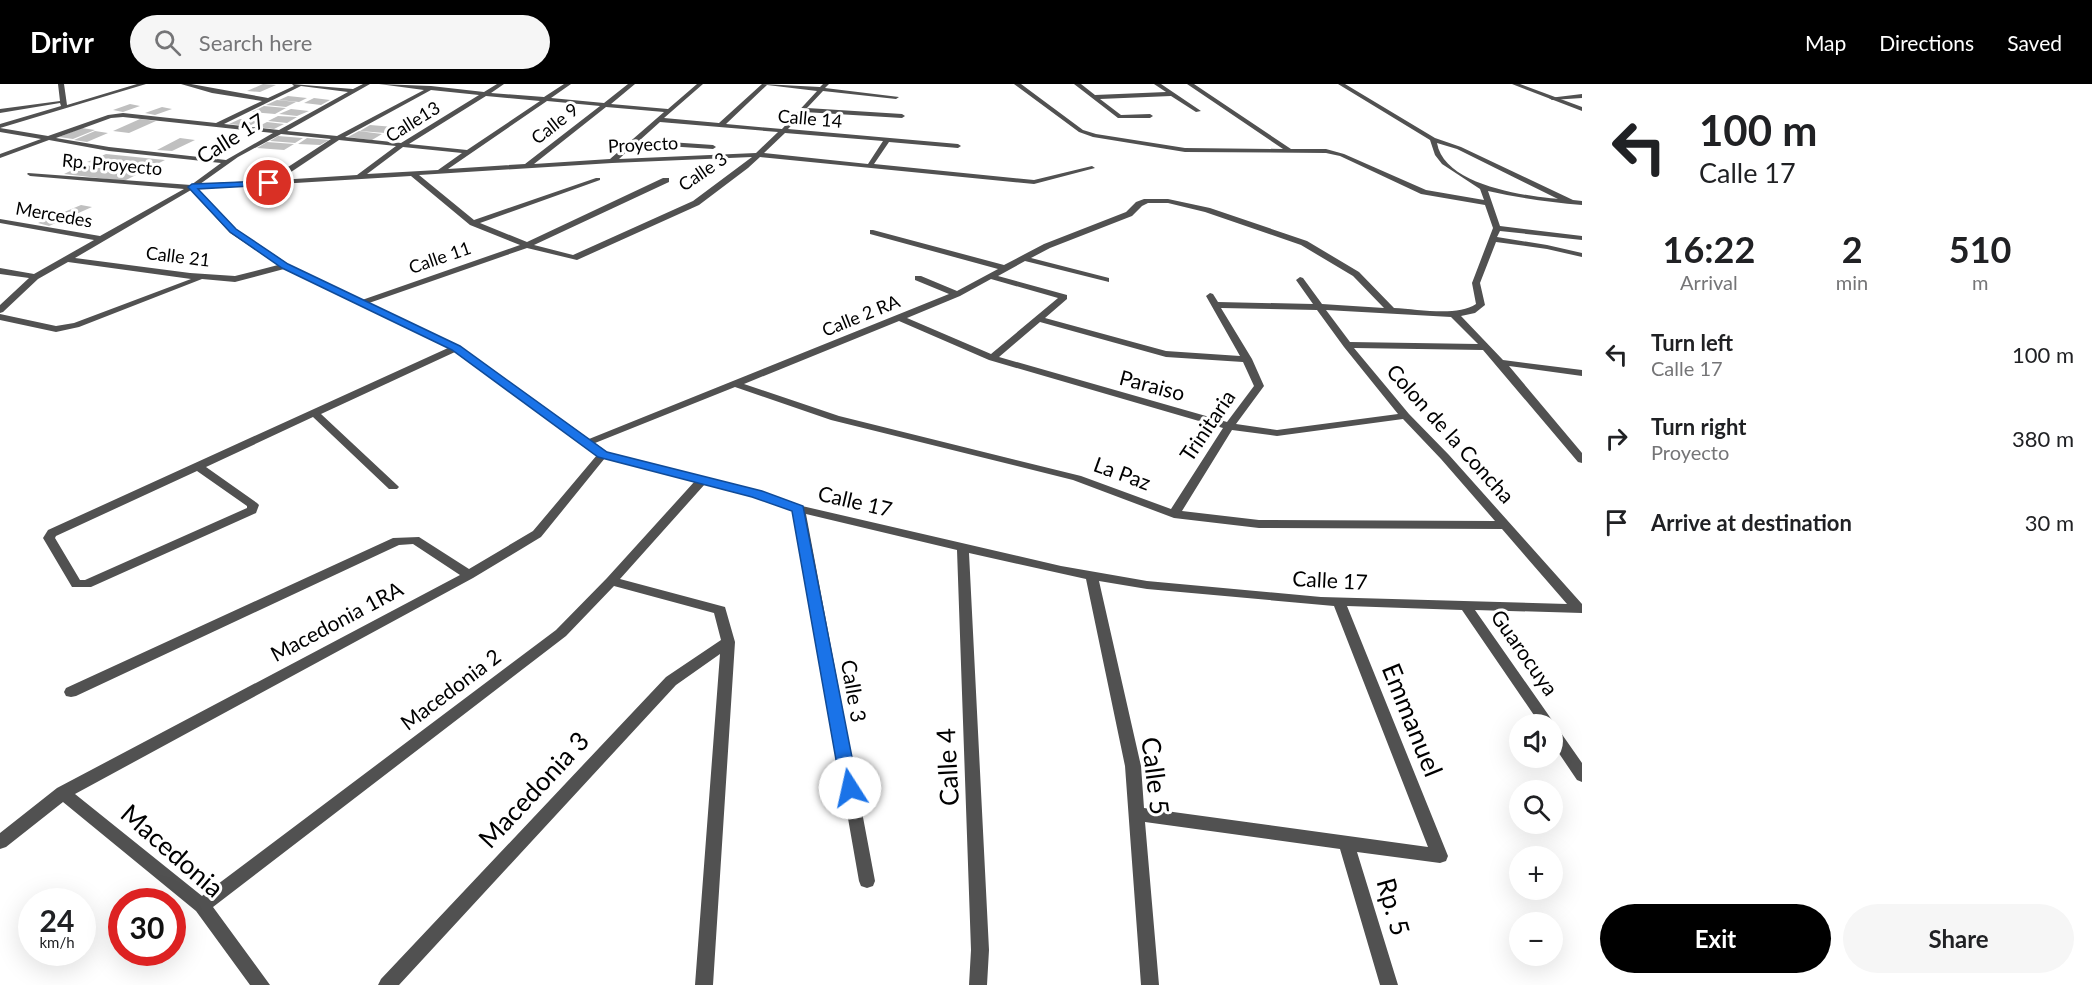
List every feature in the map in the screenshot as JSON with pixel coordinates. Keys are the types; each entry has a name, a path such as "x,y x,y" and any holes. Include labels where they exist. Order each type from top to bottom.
{"street":[{"path":"61,84 64,104"},
{"path":"0,128 64,104 143,84"},
{"path":"184,84 269,100"},
{"path":"216,126 297,84 354,91"},
{"name":"Calle 17","path":"368,84 226,162 192,187 233,231 285,266 456,348 603,454 757,494 799,508 1092,576 1148,585 1339,602 1580,608"},
{"path":"382,84 669,111"},
{"path":"269,183 336,139 437,84"},
{"name":"Calle13","path":"357,178 402,145 501,84"},
{"path":"438,172 568,84"},
{"name":"Calle 9","path":"526,166 632,84"},
{"path":"612,161 700,84"},
{"path":"721,125 767,84 824,87 896,97"},
{"path":"1017,84 1081,131 1095,136 1185,150 1326,151 1342,155 1424,192 1488,203"},
{"path":"1077,84 1122,118 1150,116"},
{"path":"1157,84 1198,111"},
{"path":"1190,84 1289,150"},
{"path":"1341,84 1433,139 1459,148 1573,203"},
{"path":"1515,84 1582,109"},
{"name":"Calle 3","path":"527,245 571,258 577,257 696,203 746,167 824,87"},
{"path":"1095,97 1171,94"},
{"path":"1552,98 1582,96"},
{"path":"0,111 64,104"},
{"path":"804,110 902,116"},
{"path":"0,156 116,115 467,152"},
{"name":"Calle 14","path":"660,120 958,146"},
{"path":"0,128 48,139 226,162"},
{"path":"1433,139 1433,146 1439,156 1452,170 1483,188 1537,199 1582,203"},
{"path":"870,165 887,140"},
{"path":"634,142 713,147"},
{"name":"Proyecto","path":"192,187 612,161 759,155 1034,182 1092,168"},
{"name":"Rp. Proyecto","path":"30,174 192,187"},
{"path":"413,174 473,223 527,245"},
{"path":"473,223 598,179"},
{"name":"Calle 11","path":"364,302 527,245 666,180"},
{"path":"0,310 35,278 192,187"},
{"path":"1320,307 1454,314 1472,311 1481,305 1476,283 1497,228 1483,188"},
{"name":"Calle 2 RA","path":"587,443 957,294 1047,246 1129,214 1139,204 1147,201 1168,201 1273,231 1304,243 1356,274 1391,310"},
{"name":"Mercedes","path":"0,220 103,239"},
{"path":"1497,228 1582,238"},
{"path":"873,232 1004,268"},
{"path":"1494,239 1582,255"},
{"path":"1023,258 1106,280"},
{"name":"Calle 21","path":"67,259 202,277 241,279 285,266"},
{"path":"0,271 35,278"},
{"path":"990,276 1064,296 992,358"},
{"path":"0,317 56,329 76,325 202,277"},
{"path":"918,278 957,294"},
{"name":"Colon de la Concha","path":"1300,280 1347,345 1405,416 1445,457 1580,608"},
{"name":"Trinitaria","path":"1174,514 1229,426 1259,386 1247,359 1213,301 1320,307"},
{"path":"1454,314 1500,362 1582,460"},
{"name":"Paraiso","path":"899,318 992,358 1229,426 1277,433 1405,416"},
{"path":"1039,319 1166,354 1247,359"},
{"path":"1347,345 1486,347"},
{"path":"197,466 253,505 252,510 87,584 76,584 49,536 197,466 456,348"},
{"path":"1500,362 1582,373"},
{"name":"La Paz","path":"735,384 835,418 1077,478 1174,514 1259,524 1506,525"},
{"path":"314,413 393,487"},
{"name":"Macedonia 1RA","path":"0,842 63,793 469,575 537,534 603,454"},
{"name":"Macedonia 2","path":"202,906 561,633 701,481"},
{"name":"Calle 3","path":"799,508 867,881"},
{"path":"71,692 397,540 416,540 469,575"},
{"name":"Calle 4","path":"963,547 980,950 978,985"},
{"name":"Calle 5","path":"1092,576 1133,766 1150,985"},
{"path":"611,581 720,610 728,642 704,985"},
{"name":"Emmanuel","path":"1339,602 1440,856 1347,844"},
{"name":"Guarocuya","path":"1465,605 1541,714"},
{"name":"Macedonia 3","path":"387,985 671,681 728,642"},
{"name":"Guarocuya","path":"1563,747 1582,776"},
{"name":"Macedonia","path":"63,793 202,906 261,985"},
{"path":"1137,814 1347,844"},
{"name":"Rp. 5","path":"1347,844 1389,985"}],"building":[{"path":"263,84 276,85 260,92 247,91"},
{"path":"288,96 307,98 299,102 279,100"},
{"path":"314,98 330,100 321,105 304,103"},
{"path":"277,100 296,102 286,107 266,105"},
{"path":"130,104 140,106 123,112 113,110"},
{"path":"264,106 286,108 275,114 252,112"},
{"path":"162,107 172,109 155,115 145,113"},
{"path":"291,109 309,111 297,116 279,114"},
{"path":"278,116 297,117 287,123 268,121"},
{"path":"140,119 156,121 129,133 113,131"},
{"path":"240,119 259,121 249,126 229,124"},
{"path":"267,122 284,124 274,129 257,127"},
{"path":"370,125 394,127 385,133 360,131"},
{"path":"82,128 95,130 73,139 59,137"},
{"path":"95,131 108,133 87,142 74,140"},
{"path":"359,131 382,134 372,140 348,137"},
{"path":"278,136 303,138 295,143 270,141"},
{"path":"180,138 195,140 172,151 157,150"},
{"path":"307,138 329,140 320,145 298,144"},
{"path":"267,142 294,144 284,150 257,148"},
{"path":"106,154 165,160 147,169 87,162"},
{"path":"83,165 142,172 124,181 64,174"},
{"path":"81,205 92,207 49,226 38,223"}],"route":[{"path":"269,183 192,187 233,231 285,266 456,348 603,454 649,468 757,494 799,508 850,788"}]}
